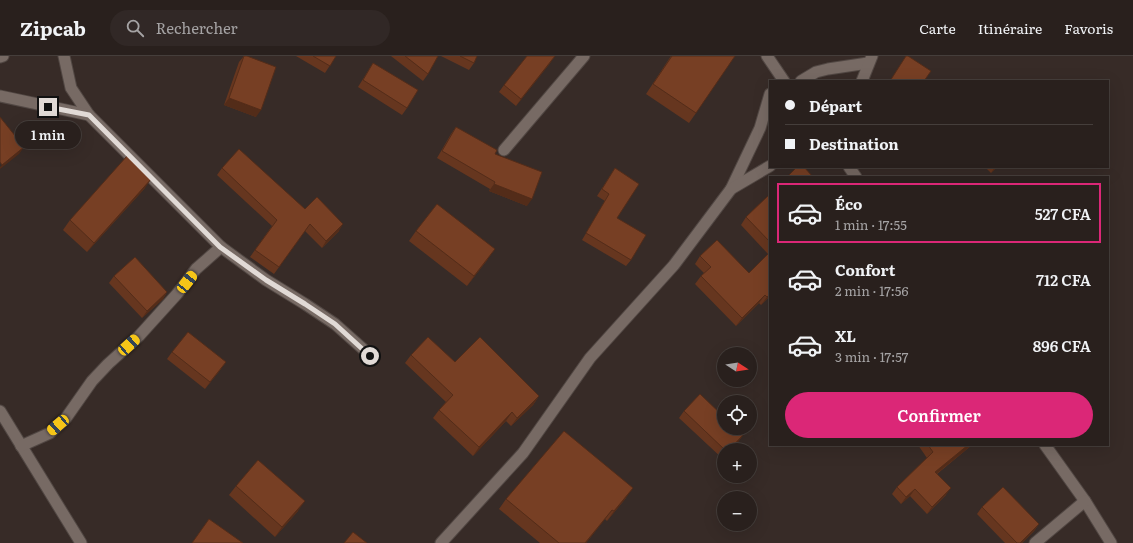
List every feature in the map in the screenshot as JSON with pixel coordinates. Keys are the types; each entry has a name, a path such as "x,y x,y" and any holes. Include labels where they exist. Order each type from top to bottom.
{"street":[{"path":"64,56 71,88 89,115 220,247 266,280 335,324 370,356"},
{"path":"504,150 584,56"},
{"path":"767,56 783,80"},
{"path":"803,80 816,72 870,60"},
{"path":"862,80 870,60"},
{"path":"773,80 776,69"},
{"path":"0,96 89,115"},
{"path":"441,543 523,453 590,358 674,265 731,189 760,128 769,97"},
{"path":"731,189 769,167"},
{"path":"21,446 50,433 66,418 92,381 140,336 196,270 220,247"},
{"path":"0,411 81,543"},
{"path":"1046,446 1085,501 1111,543"},
{"path":"1035,543 1085,501"}],"building":[{"path":"244,56 276,67 261,110 229,98"},
{"path":"313,56 336,56 330,66"},
{"path":"405,56 438,56 428,74"},
{"path":"460,56 477,56 474,63"},
{"path":"527,56 555,56 521,99 504,85"},
{"path":"672,56 735,56 696,113 653,84"},
{"path":"906,56 931,71 925,80 891,80"},
{"path":"373,63 418,90 407,108 363,80"},
{"path":"0,117 24,147 2,165 0,162"},
{"path":"456,127 497,150 495,154 542,172 532,199 494,184 495,182 442,151"},
{"path":"239,149 305,209 317,197 343,224 326,241 310,224 279,267 255,250 277,220 222,168"},
{"path":"127,156 152,178 94,243 70,220"},
{"path":"615,168 639,184 617,218 646,235 631,260 586,233 609,194 602,189"},
{"path":"796,168 805,168 812,176 788,176"},
{"path":"769,195 769,241 746,217"},
{"path":"437,204 495,249 474,276 416,231"},
{"path":"717,240 749,273 769,253 769,295 767,297 765,295 742,318 701,276 711,267 700,256"},
{"path":"135,257 167,292 147,311 114,276"},
{"path":"188,332 226,362 210,382 172,352"},
{"path":"428,337 455,362 480,337 539,396 517,418 512,412 479,447 439,410 453,395 411,355"},
{"path":"700,394 717,410 717,435 743,435 736,443 718,443 684,411"},
{"path":"564,431 633,488 614,511 612,510 585,543 559,543 506,499"},
{"path":"929,446 967,446 935,472 951,488 932,507 915,489 906,497 897,487 933,452"},
{"path":"258,460 305,501 282,527 236,486"},
{"path":"1003,487 1039,524 1020,543 1017,543 982,507"},
{"path":"209,519 243,543 192,543"},
{"path":"353,532 367,543 344,543"}],"route":[{"path":"48,107 89,115 220,247 266,280 335,324 370,356"}]}
